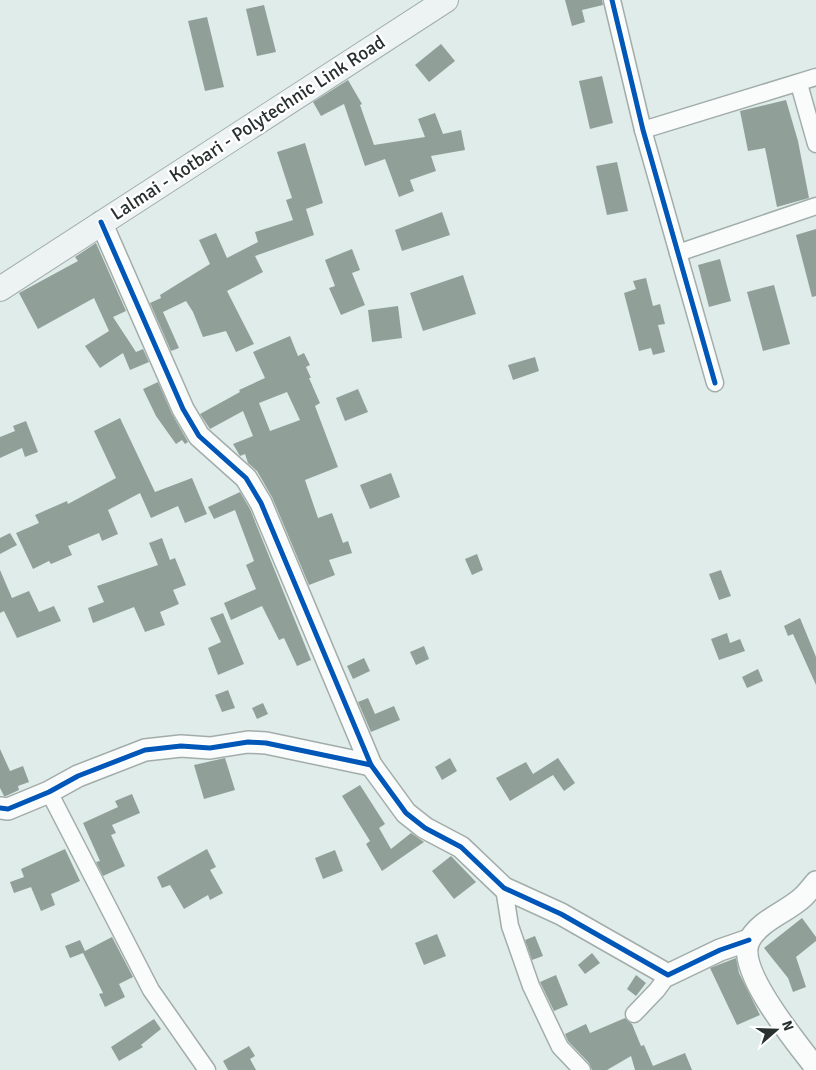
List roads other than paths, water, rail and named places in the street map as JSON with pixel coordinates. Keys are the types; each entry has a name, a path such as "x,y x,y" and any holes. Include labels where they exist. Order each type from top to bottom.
{"main road":[{"name":"Lalmai - Kotbari - Polytechnic Link Road","path":"0,289 446,0"}],"street":[{"path":"612,0 643,130 715,383"},
{"path":"643,130 799,84 816,77"},
{"path":"799,84 816,144"},
{"path":"678,252 816,206"},
{"path":"101,222 183,409 199,436 246,478 261,503 371,765 406,813 425,828 461,847 504,888 561,914 650,967 668,975"},
{"path":"0,808 8,809 50,792 78,776 145,750 181,746 210,748 248,742 266,743 371,765"},
{"path":"50,792 151,990 207,1070"},
{"path":"634,1014 657,990 668,975 720,950 749,940 766,922 803,897 816,882"},
{"path":"504,888 510,926 531,986 560,1047 582,1070"},
{"path":"749,940 748,953 756,981 783,1024 816,1068"}]}
